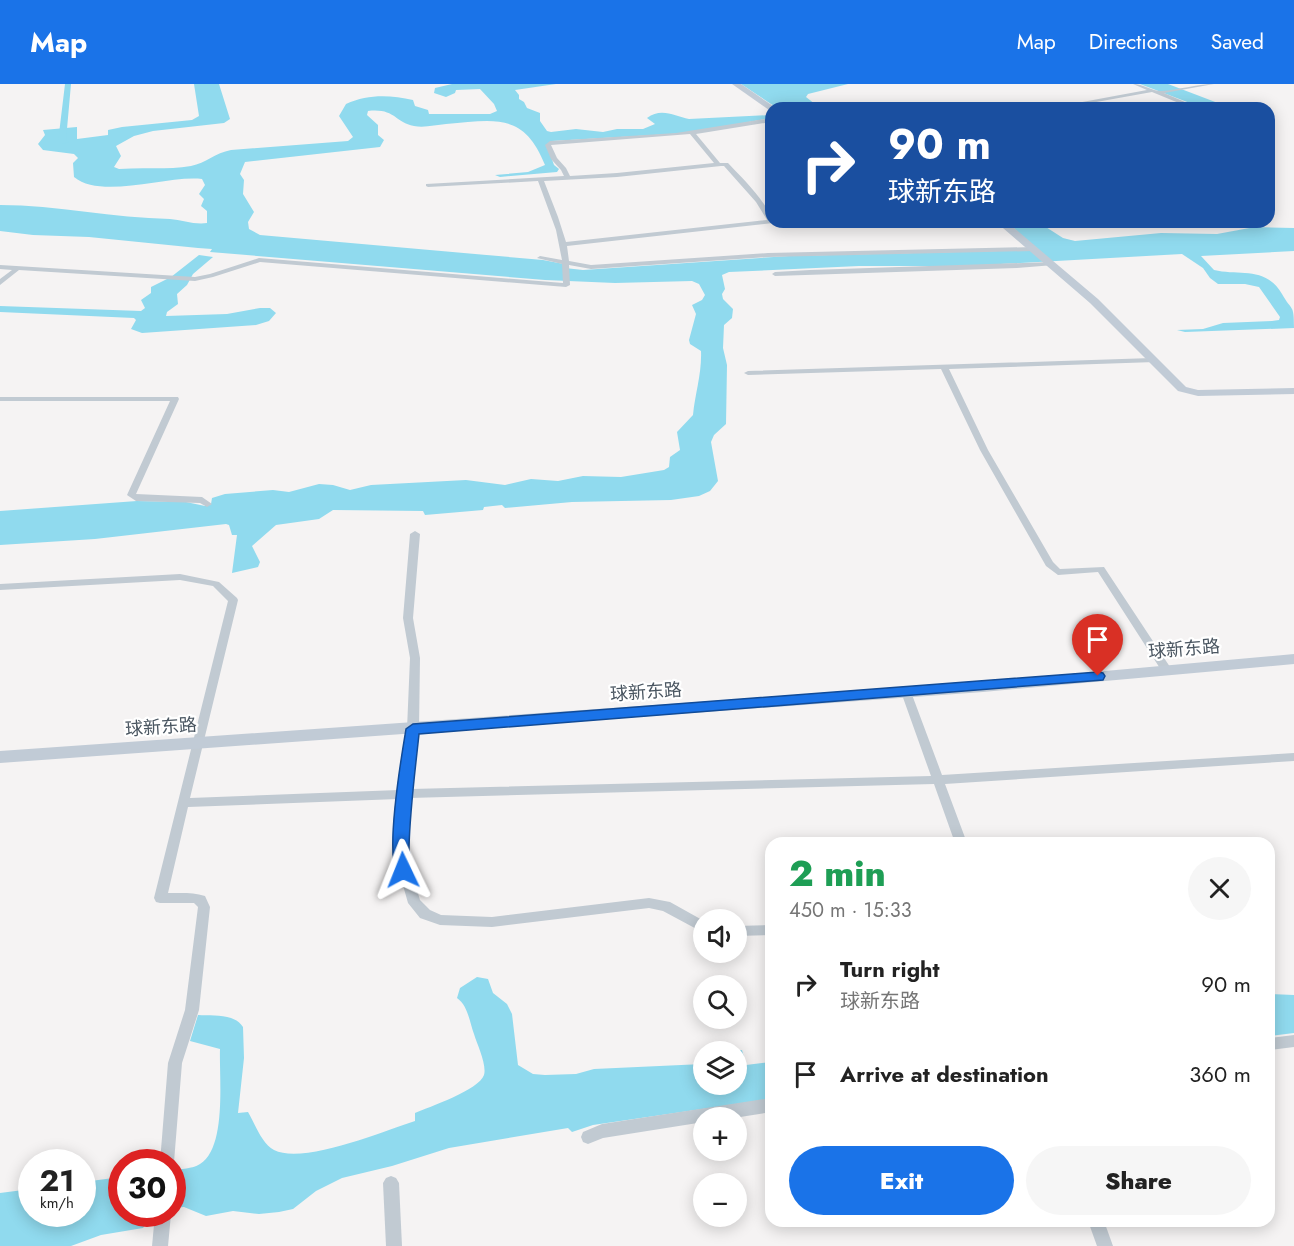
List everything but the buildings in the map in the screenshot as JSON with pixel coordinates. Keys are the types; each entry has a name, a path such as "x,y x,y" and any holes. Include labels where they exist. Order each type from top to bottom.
{"street":[{"path":"736,84 765,103"},
{"path":"1136,84 1181,102"},
{"path":"1092,102 1211,84"},
{"path":"567,177 564,169 554,159 548,145 551,142 627,140 692,133 765,121"},
{"path":"692,133 719,165"},
{"path":"428,185 726,164 765,212"},
{"path":"0,267 189,279 211,276 259,260 566,285 568,264 564,244 540,178"},
{"path":"564,244 765,222"},
{"path":"1008,228 1094,301 1179,387 1190,392 1294,391"},
{"path":"540,258 591,267 760,255 1035,250"},
{"path":"775,274 850,269 982,268 1051,264"},
{"path":"0,284 18,268"},
{"path":"748,373 1152,360"},
{"path":"944,367 984,450 1049,564 1058,572 1101,569 1167,670"},
{"path":"0,399 175,399 131,495 136,498 202,500 207,504"},
{"path":"414,534 408,618 415,658 413,729 404,794 401,857 414,903 425,914 435,918 492,922 649,903 666,906 693,922"},
{"path":"0,587 180,577 208,581 227,592 233,600 160,898 194,897 201,900 204,907 192,1010 175,1063 168,1149"},
{"name":"球新东路","path":"0,757 197,745 906,692 1294,659"},
{"path":"906,692 959,837"},
{"path":"183,803 404,794 938,780 1294,757"},
{"path":"747,931 765,930"},
{"path":"1275,1043 1294,1041"},
{"path":"588,1137 602,1131 765,1106"},
{"path":"391,1183 394,1246"},
{"path":"160,1246 162,1227"},
{"path":"1098,1227 1105,1246"}],"water":[{"path":"194,84 219,84 230,119 224,123 153,131 134,136 116,146 121,156 114,167 119,169 182,167 196,165 231,150 348,141 353,137 339,116 346,104 371,97 387,96 413,100 415,106 428,110 429,114 490,114 497,111 494,104 480,89 456,90 455,93 446,97 434,93 435,88 452,84 556,84 515,90 527,108 540,113 540,121 547,131 551,132 576,129 603,132 617,129 643,129 655,124 647,118 658,113 668,113 689,119 765,115 765,119 688,133 552,141 547,145 554,165 559,169 557,172 500,177 495,175 528,172 545,165 528,136 517,128 493,121 418,127 402,122 389,113 368,111 367,115 378,125 378,135 384,140 380,147 245,162 240,174 244,180 243,194 254,212 248,222 249,229 260,235 543,260 564,264 565,268 583,270 789,256 1038,250 1014,228 1047,228 1063,238 1075,241 1161,233 1217,234 1250,228 1294,228 1294,251 1201,256 1214,270 1252,274 1268,279 1276,285 1292,308 1294,328 1185,332 1177,330 1203,329 1223,323 1272,321 1279,320 1280,317 1259,287 1245,284 1218,284 1203,268 1182,254 966,266 859,266 729,272 722,275 725,289 722,294 723,299 733,309 732,318 724,325 723,348 727,365 726,424 714,435 711,442 718,481 710,491 699,496 671,500 572,502 505,508 502,505 484,507 483,510 425,515 423,511 333,510 319,519 276,525 252,546 260,562 258,567 232,573 237,535 232,535 229,525 226,524 95,539 0,545 0,511 137,501 186,502 205,506 211,504 212,498 225,494 273,490 289,492 319,484 350,490 371,485 466,480 505,485 531,479 558,481 583,476 621,477 664,470 669,467 670,457 680,450 677,432 693,415 700,367 701,351 690,344 689,340 696,314 692,305 702,300 705,295 699,284 692,281 615,283 545,280 210,252 212,249 0,231 0,205 207,223 207,211 201,206 204,199 199,194 205,185 202,179 171,180 118,187 86,184 74,177 73,163 78,158 74,154 43,150 38,144 45,135 43,130 77,127 77,139 108,135 108,130 122,127 192,120 199,116"},
{"path":"741,84 848,84 808,94 806,97 812,102 768,102"},
{"path":"1140,84 1168,84 1215,102 1187,102"},
{"path":"199,255 213,257 193,274 187,285 177,294 178,304 167,312 166,316 227,314 260,308 270,308 276,313 269,321 256,325 142,333 131,329 136,320 134,318 0,312 0,306 141,311 145,308 141,300 151,293 151,287 171,277"},
{"path":"477,977 488,979 493,993 507,1004 512,1014 518,1065 533,1074 576,1074 594,1069 693,1064 693,1095 747,1095 747,1065 765,1063 765,1100 716,1107 693,1107 693,1110 593,1125 572,1132 568,1128 449,1148 392,1166 342,1178 316,1191 293,1209 279,1212 259,1214 233,1211 206,1216 186,1208 186,1168 200,1164 209,1155 218,1128 220,1111 220,1049 190,1041 198,1015 229,1017 243,1027 244,1058 238,1113 248,1112 262,1139 274,1150 304,1153 344,1145 415,1121 415,1113 464,1092 480,1081 485,1071 483,1060 466,1009 457,998 460,988"},
{"path":"1275,994 1294,995 1294,1033 1275,1035"},
{"path":"108,1179 108,1227 143,1228 101,1235 71,1246 0,1246 0,1193 18,1191 18,1227 96,1227 96,1180"}],"waterway":[{"path":"65,142 62,142 68,84"}],"route":[{"path":"403,870 401,857 403,802 413,729 1098,676"}]}
